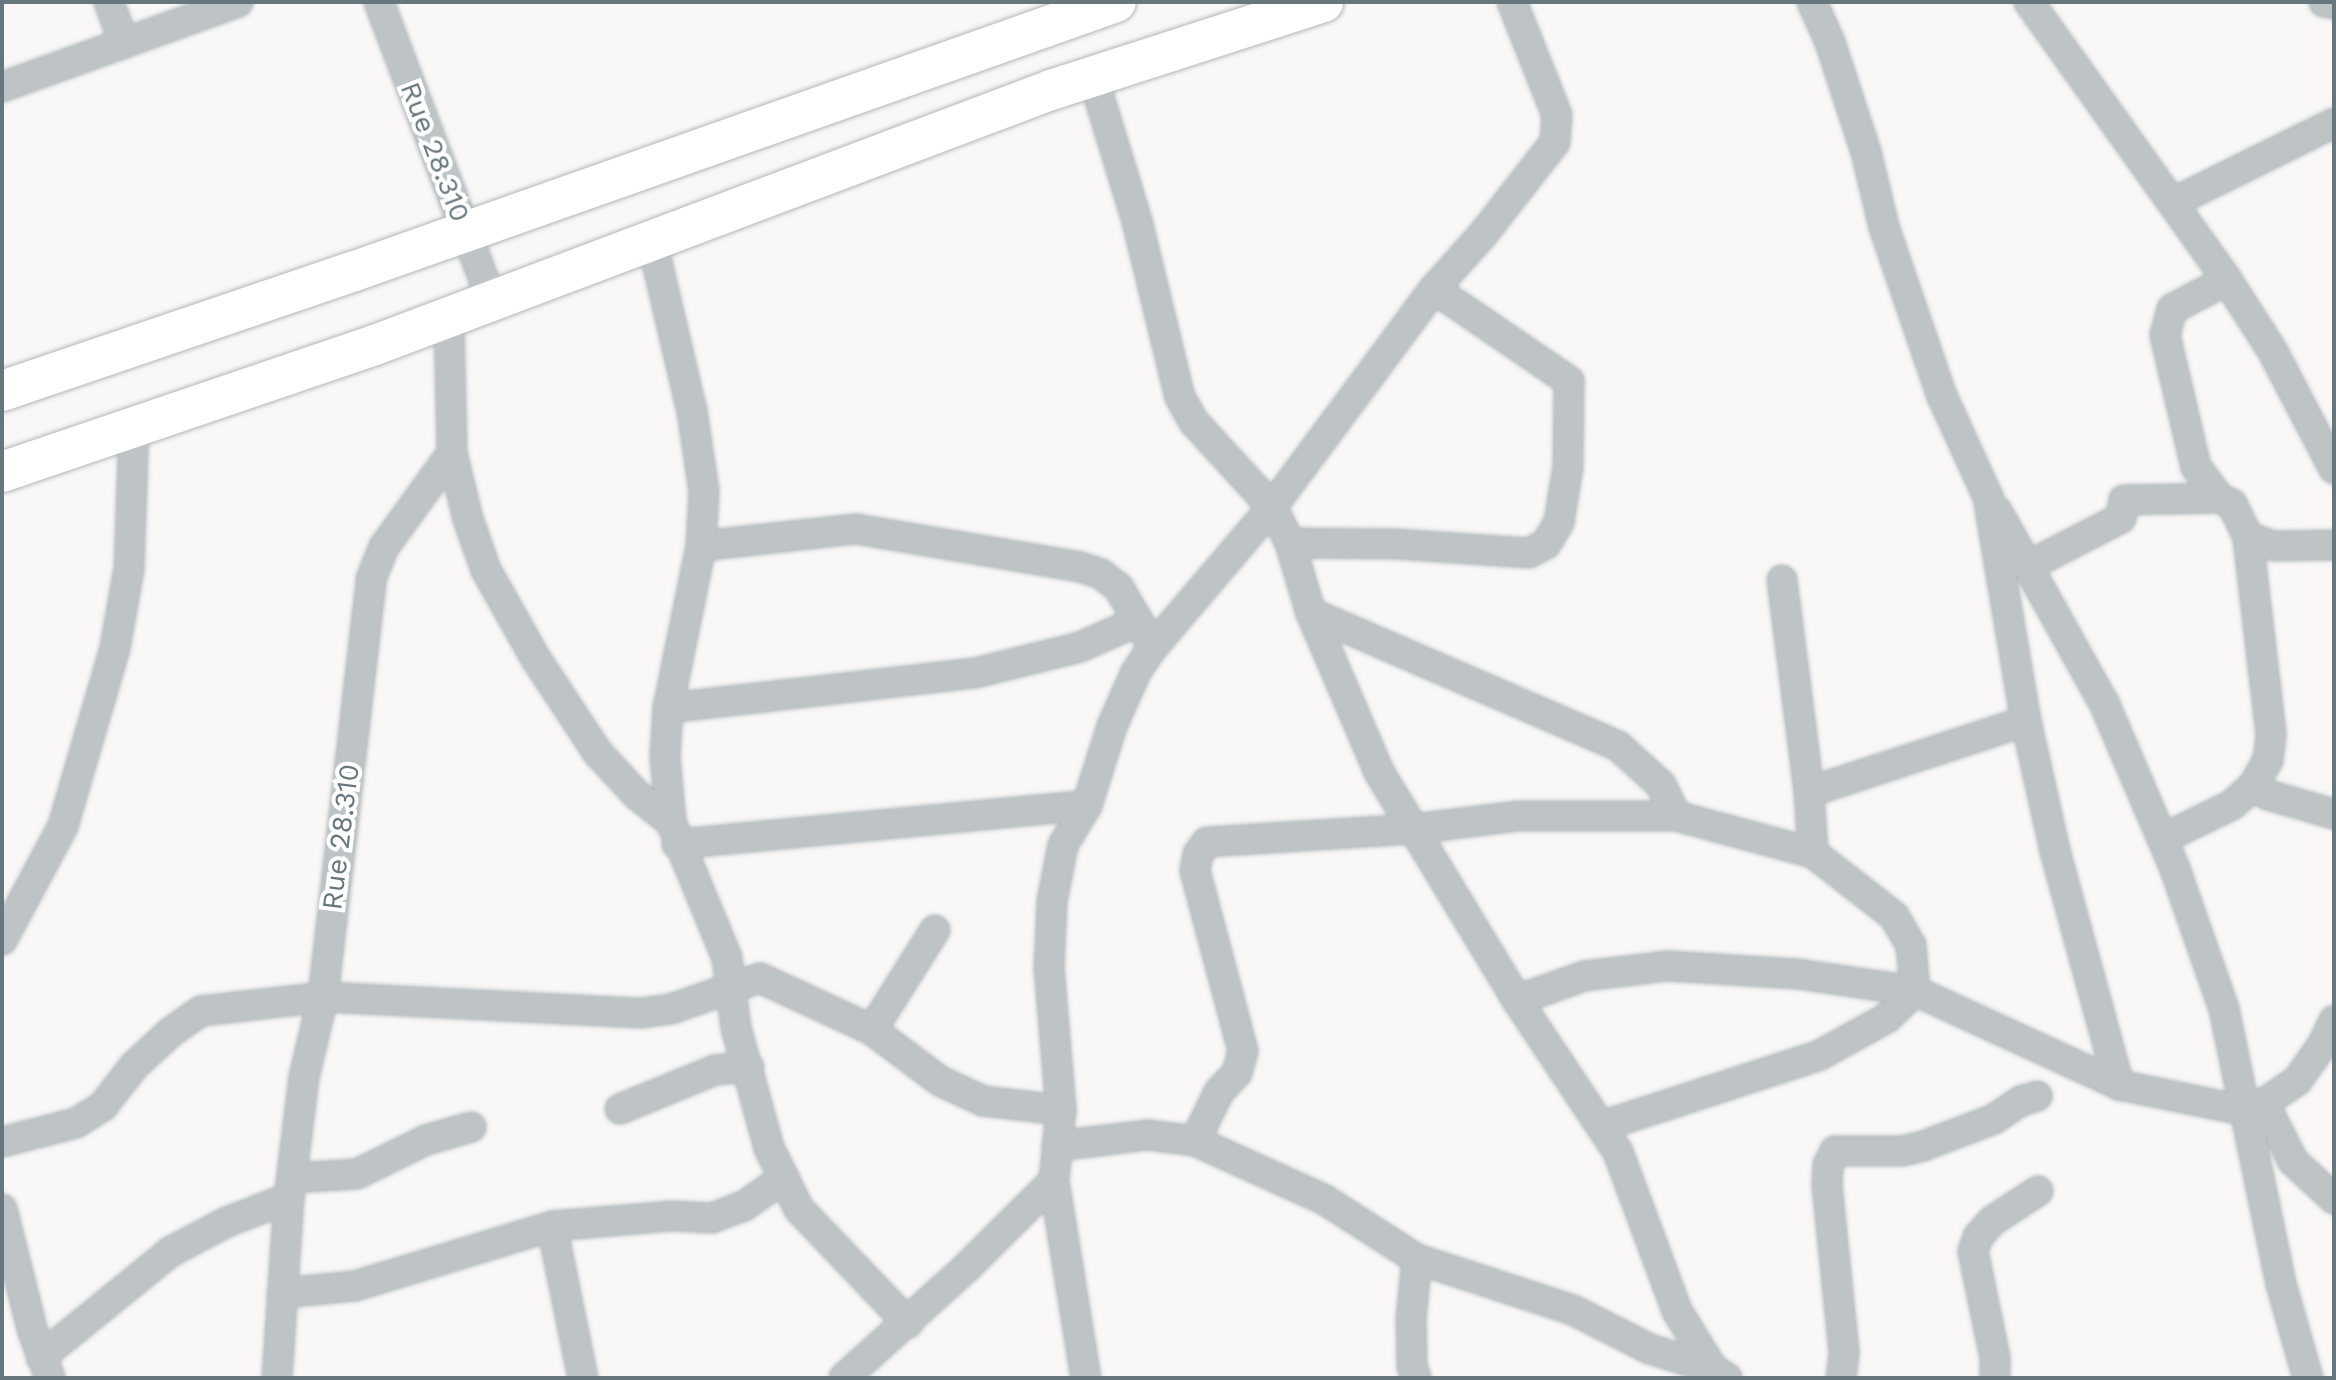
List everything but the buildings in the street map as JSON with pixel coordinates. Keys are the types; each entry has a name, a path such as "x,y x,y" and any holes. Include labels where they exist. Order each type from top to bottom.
{"main road":[{"path":"2,472 449,317 1093,77 1323,2"},
{"path":"2,391 465,232 1106,4"}],"street":[{"path":"109,2 124,43"},
{"path":"2,87 238,2"},
{"name":"Rue 28.310","path":"379,2 492,301"},
{"path":"1086,1378 1054,1181 1061,1110 1049,968 1052,901 1063,845 1087,805 1112,726 1136,672 1153,647 1272,507 1434,289 1484,233 1555,142 1557,115 1512,2"},
{"path":"1812,2 1830,42 1866,152 1884,227 1942,396 1988,497 2030,565 2104,703 2162,839 2224,1009 2253,1107 2281,1284 2308,1378"},
{"path":"2029,2 2227,280 2272,350 2334,469"},
{"path":"2324,2 2334,4"},
{"path":"1093,77 1137,221 1180,397 1194,422 1272,507 1290,543 1311,613 1379,772 1517,1000 1602,1126 1626,1172 1677,1311 1720,1373"},
{"path":"2174,202 2334,123"},
{"path":"652,241 692,411 704,491 701,546 668,708 665,757 674,833 727,958 733,985 736,1028 769,1148 799,1209 908,1323"},
{"path":"2219,498 2196,467 2165,335 2172,309 2227,280"},
{"path":"1290,543 1396,544 1529,553 1546,544 1559,522 1568,467 1569,381 1434,289"},
{"path":"449,317 452,453 468,519 486,570 536,659 598,753 674,833 1087,805"},
{"path":"2,940 63,826 115,648 129,569 134,428"},
{"name":"Rue 28.310","path":"277,1378 291,1188 304,1077 323,997 371,579 384,547 452,453"},
{"path":"1988,497 2026,721 2055,851 2119,1085"},
{"path":"2030,565 2121,518 2124,500 2219,498 2232,504 2248,537 2271,734 2268,760 2253,786 2232,805 2162,839"},
{"path":"701,546 856,529 892,533 1101,574 1119,588 1153,647"},
{"path":"2248,537 2274,546 2334,545"},
{"path":"1782,580 1809,792 1813,853"},
{"path":"1311,613 1618,746 1661,785 1676,816"},
{"path":"668,708 975,673 1080,647 1139,621"},
{"path":"1809,792 2026,721"},
{"path":"2253,786 2268,795 2334,814"},
{"path":"1195,1141 1219,1092 1237,1073 1243,1051 1195,870 1198,854 1207,842 1413,829 1519,816 1676,816 1813,853 1894,916 1911,945 1915,991"},
{"path":"872,1030 935,930"},
{"path":"1517,1000 1584,976 1668,966 1798,974 1915,991 2119,1085 2253,1107 2297,1081 2323,1044 2334,1020"},
{"path":"2,1142 76,1123 103,1106 134,1066 171,1032 201,1011 323,997 642,1013 671,1009 760,978 872,1030 940,1081 983,1101 1061,1110"},
{"path":"1602,1126 1820,1055 1887,1018 1915,991"},
{"path":"620,1109 715,1070 749,1067"},
{"path":"1841,1378 1844,1352 1827,1185 1828,1165 1835,1151 1902,1151 1923,1146 1994,1119 2021,1101 2037,1096"},
{"path":"2253,1107 2293,1161 2334,1199"},
{"path":"2,1209 46,1368 170,1252 291,1188 357,1174 426,1140 471,1127"},
{"path":"1057,1146 1148,1135 1195,1141 1325,1200 1417,1259 1573,1310 1650,1349 1720,1373"},
{"path":"282,1293 315,1293 355,1286 552,1226 643,1218 712,1218 744,1206 784,1178"},
{"path":"844,1378 908,1323 1054,1181"},
{"path":"1995,1378 1995,1358 1973,1251 1978,1237 1992,1221 2038,1191"},
{"path":"552,1226 583,1378"},
{"path":"1416,1378 1412,1366 1411,1319 1417,1259"}]}
